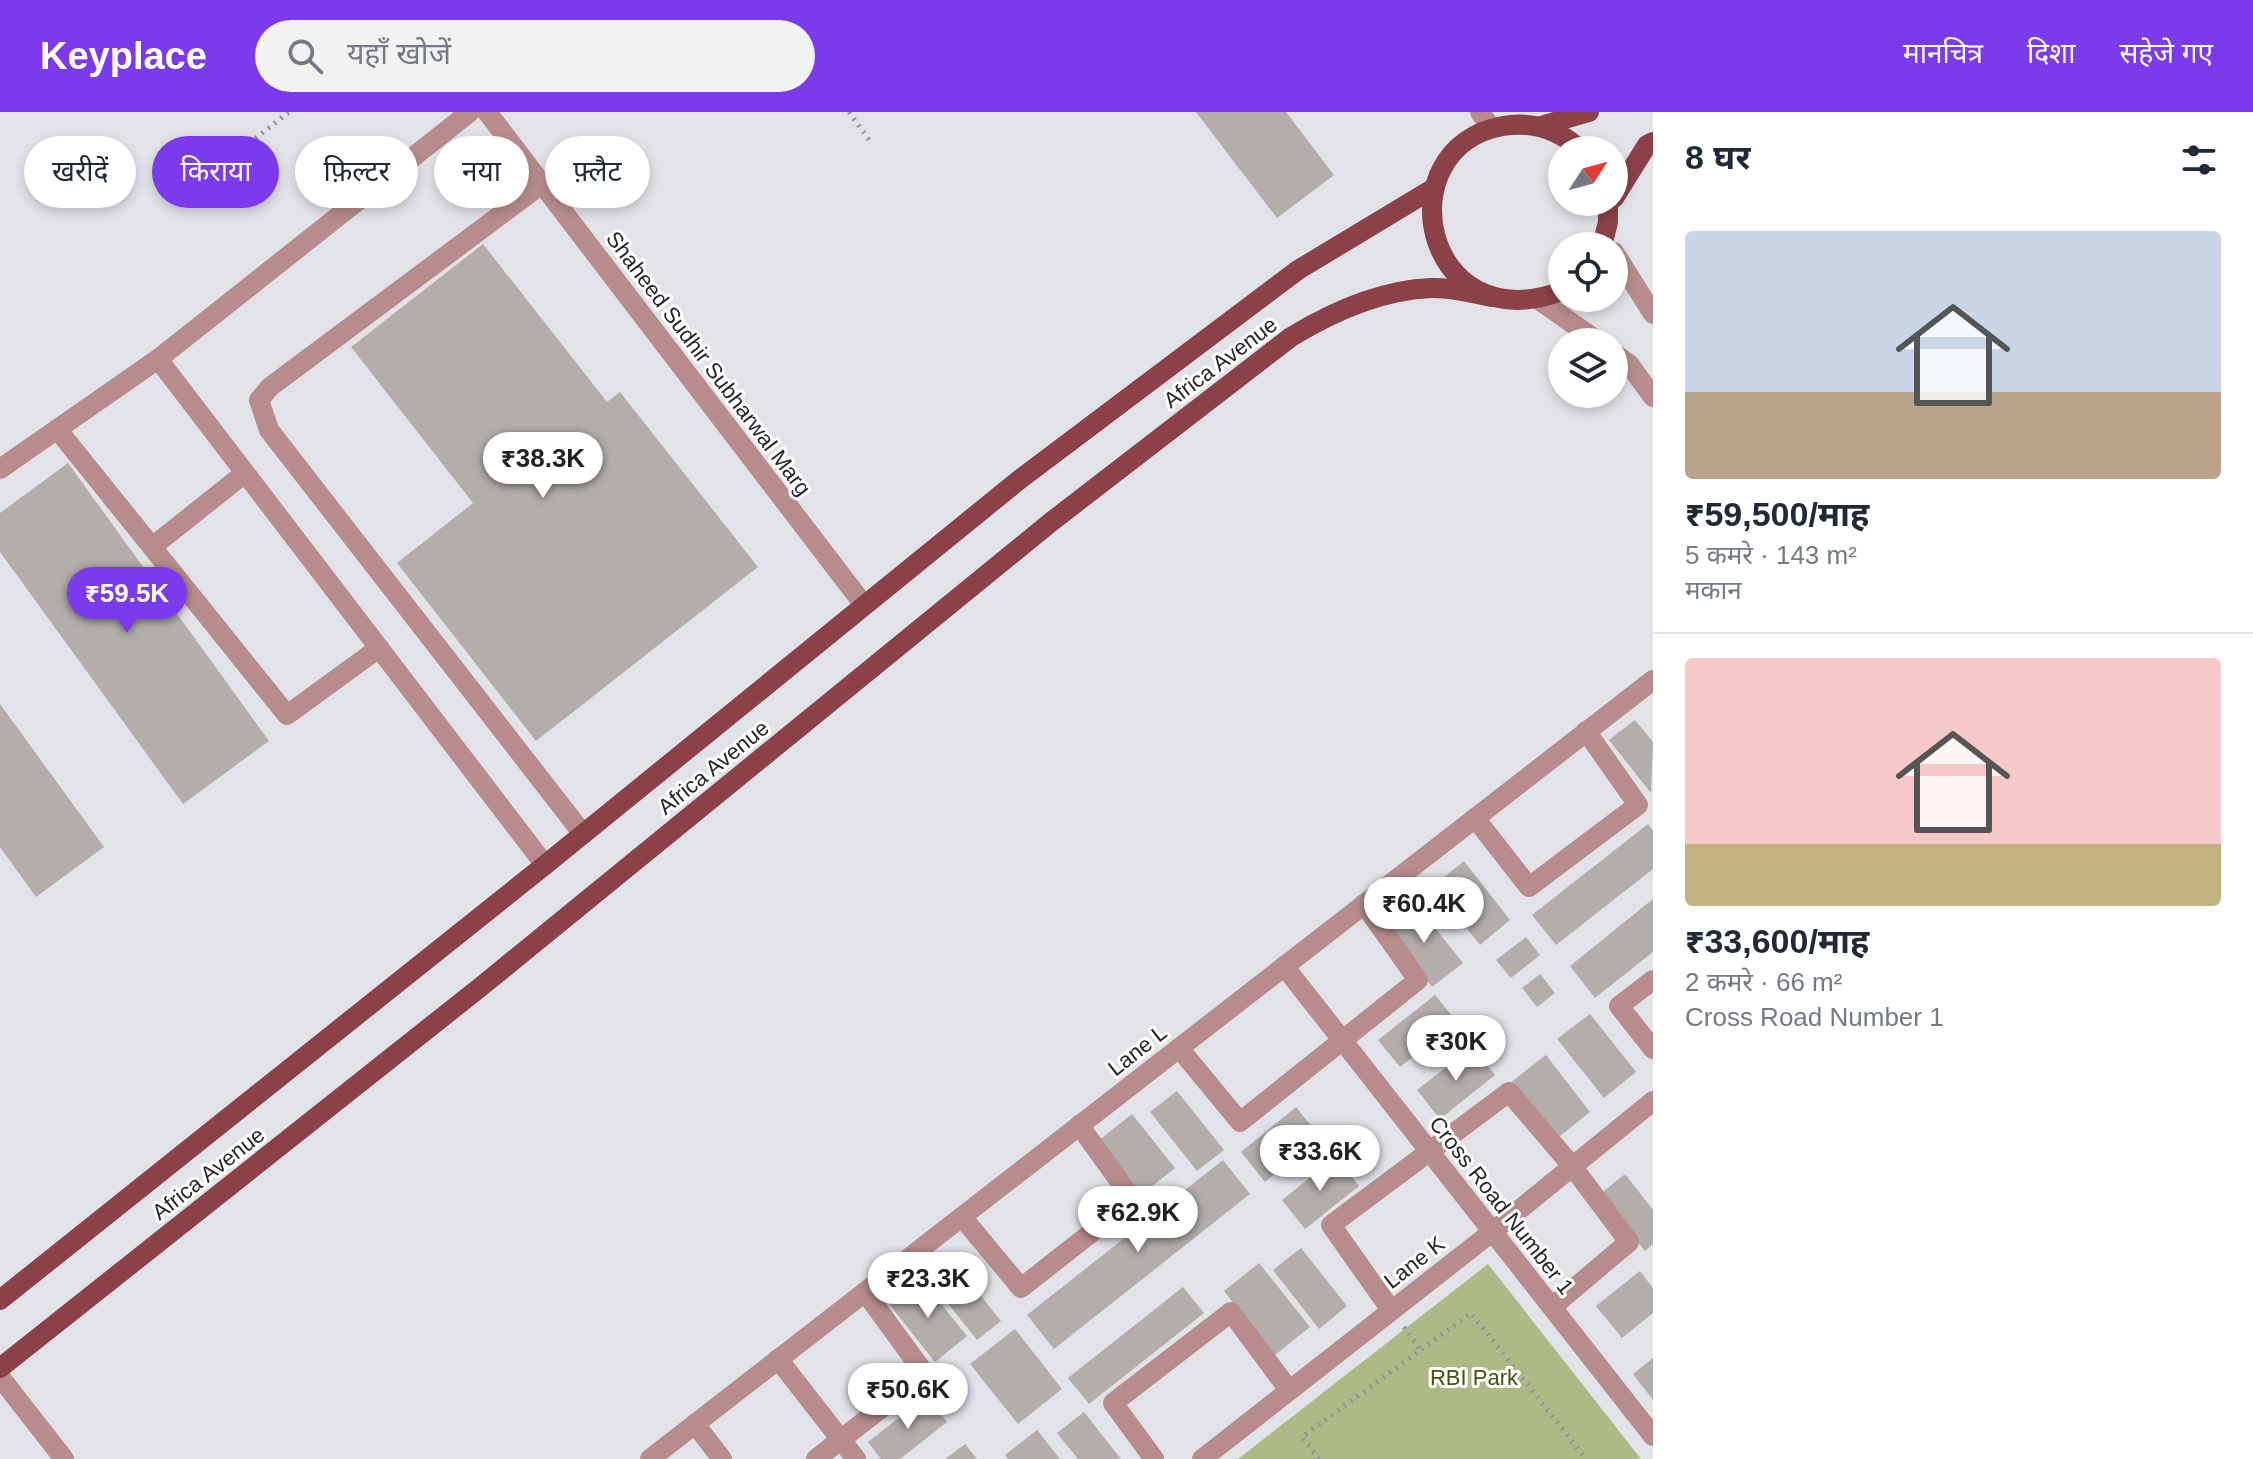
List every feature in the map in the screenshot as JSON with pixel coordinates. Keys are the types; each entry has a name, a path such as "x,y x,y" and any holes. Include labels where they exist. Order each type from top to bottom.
{"main road":[{"path":"1541,126 1589,112"},
{"path":"1492,297 1468,285 1449,266 1436,242 1431,215 1434,188 1446,162 1486,120 1541,126 1565,136"},
{"path":"1628,174 1647,145 1653,142"},
{"name":"Africa Avenue","path":"0,1300 545,865 1019,480 1298,270 1434,188"},
{"name":"Africa Avenue","path":"0,1368 483,985 1051,522 1291,337 1359,303 1405,292 1444,289 1510,301 1539,300"},
{"path":"1539,300 1548,296"}],"street":[{"path":"0,469 158,359 470,112"},
{"name":"Shaheed Sudhir Subharwal Marg","path":"487,112 864,605"},
{"path":"542,184 270,387 259,400 269,430 583,834"},
{"path":"1628,276 1653,314"},
{"path":"1539,300 1579,328"},
{"path":"158,359 545,865"},
{"path":"1628,363 1653,397"},
{"path":"57,429 287,715 379,648"},
{"path":"152,547 245,473"},
{"name":"Lane L","path":"650,1459 1653,680"},
{"path":"1475,818 1529,887 1638,805 1586,731"},
{"path":"1179,1048 1240,1122 1418,980 1364,904"},
{"name":"Cross Road Number 1","path":"1284,966 1552,1307 1649,1422"},
{"path":"1653,980 1619,1006 1653,1049"},
{"path":"1391,1310 1331,1225 1509,1092 1572,1166 1629,1242 1552,1307"},
{"name":"Lane K","path":"1202,1459 1492,1232 1653,1101"},
{"path":"962,1217 1021,1288 1133,1200 1079,1125"},
{"path":"816,1459 925,1374 865,1292"},
{"path":"1154,1459 1113,1403 1231,1312 1289,1390"},
{"path":"778,1359 856,1459"},
{"path":"0,1377 64,1459"},
{"path":"695,1424 722,1459"}],"path":[{"path":"258,136 289,112"},
{"path":"849,112 872,144"},
{"path":"1319,1459 1302,1437 1471,1313 1586,1459"}],"green space":[{"name":"RBI Park","path":"1488,1264 1641,1459 1238,1459"}],"building":[{"path":"1196,112 1286,112 1334,175 1277,218"},
{"path":"483,244 607,402 620,392 758,567 536,741 397,563 473,503 351,347"},
{"path":"68,463 269,741 183,804 0,552 0,513"},
{"path":"0,704 104,847 36,897 0,847"},
{"path":"1635,720 1653,742 1651,793 1609,740"},
{"path":"1648,824 1653,831 1653,869 1556,945 1532,915"},
{"path":"1464,861 1510,920 1480,945 1433,886"},
{"path":"1653,899 1653,952 1595,998 1570,966"},
{"path":"1415,903 1463,963 1432,987 1385,927"},
{"path":"1526,937 1540,955 1511,978 1496,960"},
{"path":"1540,974 1555,993 1537,1007 1522,988"},
{"path":"1435,995 1457,1022 1400,1067 1378,1040"},
{"path":"1590,1014 1636,1072 1604,1098 1557,1039"},
{"path":"1472,1047 1495,1075 1440,1119 1417,1090"},
{"path":"1546,1055 1590,1112 1555,1140 1510,1083"},
{"path":"1177,1091 1224,1150 1197,1171 1150,1112"},
{"path":"1296,1107 1321,1138 1265,1182 1241,1152"},
{"path":"1132,1114 1175,1168 1141,1195 1098,1141"},
{"path":"1336,1157 1359,1186 1305,1229 1282,1200"},
{"path":"1223,1160 1250,1194 1054,1349 1027,1315"},
{"path":"1625,1174 1653,1210 1653,1244 1645,1251 1600,1194"},
{"path":"1301,1248 1347,1306 1319,1329 1273,1270"},
{"path":"1259,1263 1310,1327 1275,1355 1224,1291"},
{"path":"958,1267 1001,1321 977,1340 934,1286"},
{"path":"1640,1271 1653,1288 1653,1313 1622,1338 1596,1306"},
{"path":"920,1278 967,1336 935,1362 889,1304"},
{"path":"1183,1287 1204,1313 1089,1404 1068,1378"},
{"path":"1015,1329 1062,1389 1018,1424 970,1364"},
{"path":"1653,1358 1653,1400 1633,1374"},
{"path":"927,1396 947,1422 900,1459 881,1459 868,1442"},
{"path":"1084,1412 1121,1459 1078,1459 1057,1433"},
{"path":"1037,1430 1060,1459 1008,1459 1005,1455"},
{"path":"965,1444 977,1459 945,1459"}]}
